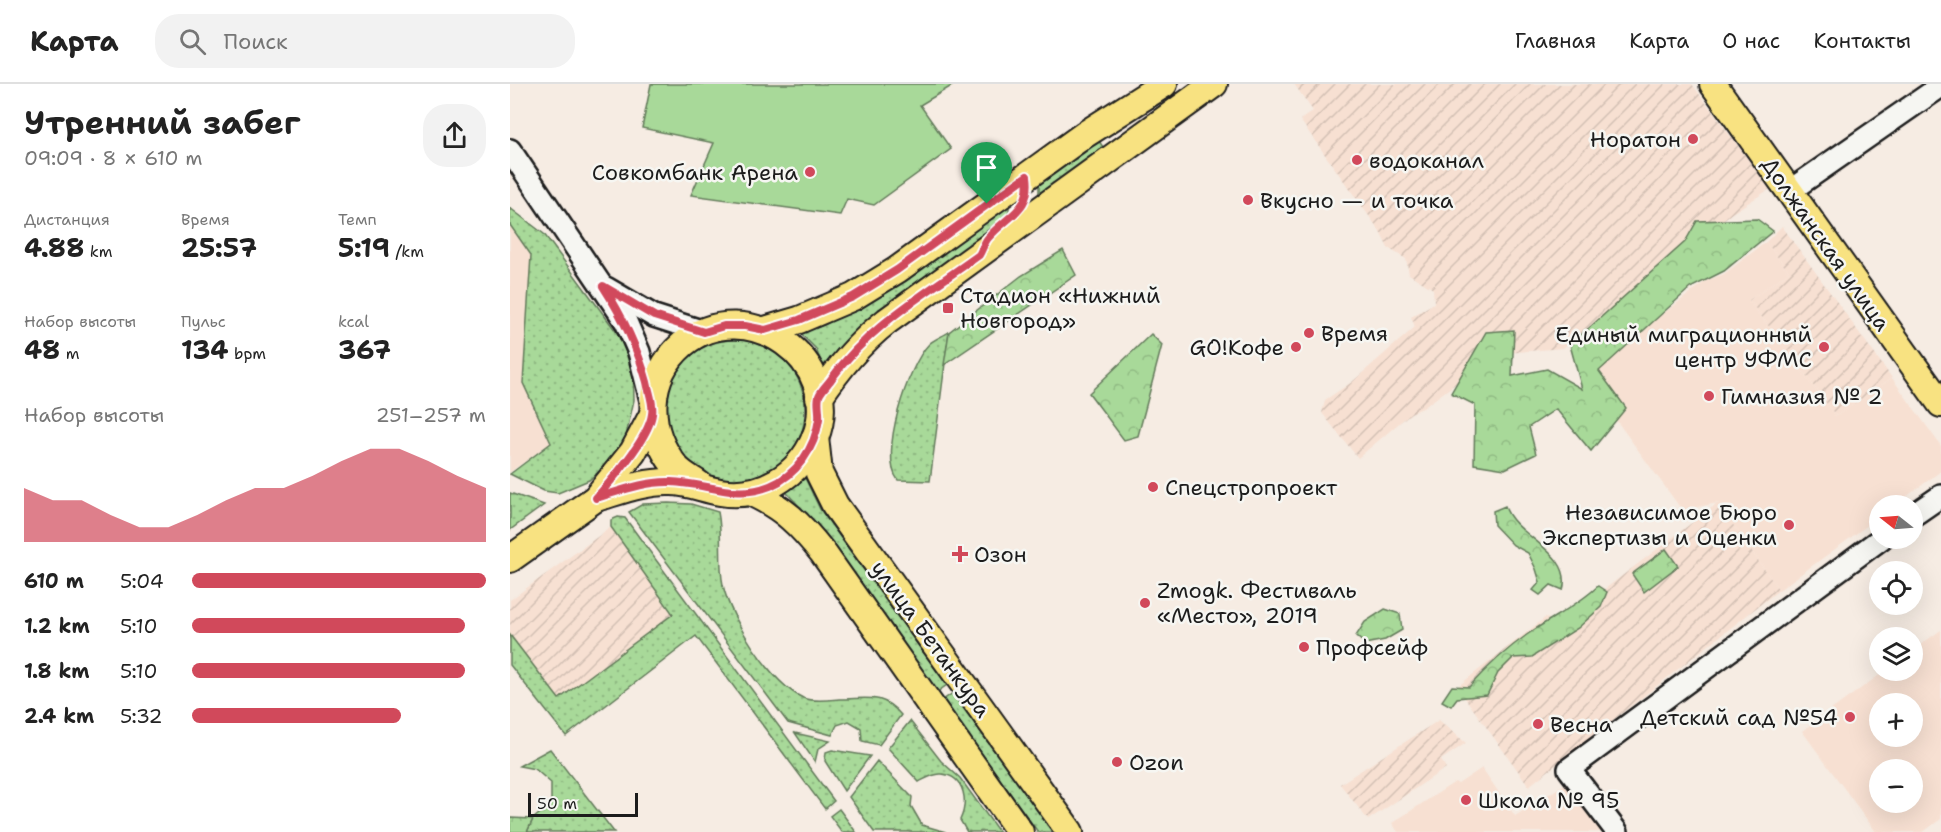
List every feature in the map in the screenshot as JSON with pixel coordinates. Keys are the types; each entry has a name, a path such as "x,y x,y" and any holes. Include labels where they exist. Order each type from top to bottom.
{"main road":[{"path":"765,330 799,320 853,297 897,270 1027,176 1164,84"},
{"path":"819,397 844,361 864,339 1214,84"},
{"name":"Должанская улица","path":"1713,84 1941,404"},
{"path":"979,255 987,239 1024,202 1029,190 1027,176"},
{"path":"510,559 596,498 633,452 652,410 657,381 668,361 684,344 704,332 734,326 765,330 785,341 801,356 813,375 819,397 820,417 815,436 806,457 790,473 771,485 750,492 718,491 700,485 670,482 649,484 596,498"},
{"path":"652,410 660,444 665,452 676,468 700,485"},
{"name":"улица Бетанкура","path":"815,436 819,473 835,505 1070,832"},
{"name":"улица Бетанкура","path":"750,492 776,504 799,524 823,553 1020,832"}],"street":[{"path":"1788,192 1941,86"},
{"path":"510,150 626,322 639,352 652,410"},
{"path":"603,286 654,316 704,332"},
{"path":"1923,508 1941,496"},
{"path":"1617,832 1569,769 1869,548"}],"shaded area":[{"name":"водоканал","path":"1294,84 1692,84 1770,189 1732,213 1563,348 1495,354 1423,408 1411,413 1358,458 1322,413 1325,400 1352,382 1415,327 1411,317 1434,303 1433,289 1409,274 1406,259 1388,248 1379,230 1300,120 1313,111"},
{"path":"510,225 531,255 523,383 551,443 510,472"},
{"path":"1782,226 1892,378 1836,416 1749,300 1789,272 1766,242"},
{"name":"Гимназия № 2","path":"1766,242 1789,272 1749,300 1836,416 1892,378 1941,446 1941,471 1909,495 1869,495 1869,524 1779,590 1718,503 1682,510 1583,375 1706,281 1724,274"},
{"path":"1718,503 1779,590 1529,786 1457,687 1546,617 1556,626"},
{"path":"611,527 673,614 559,699 510,635 510,600"},
{"name":"Детский сад №54","path":"1941,630 1941,819 1923,832 1876,832 1802,731 1871,681 1923,681 1923,643"},
{"path":"1439,720 1466,743 1441,760 1446,768 1368,820 1340,784"},
{"name":"Школа № 95","path":"1482,768 1515,816 1568,782 1606,832 1398,832 1392,823 1455,782 1458,784"}],"green space":[{"name":"Совкомбанк Арена","path":"651,84 955,84 920,105 951,149 874,205 847,199 840,215 691,195 714,143 642,128"},
{"path":"1097,138 1107,153 1039,202 1039,177"},
{"path":"1009,200 1009,213 1002,220 867,321 825,373 816,349 800,333 824,325 859,306"},
{"path":"510,208 544,234 618,334 633,363 634,400 626,436 612,460 589,480 558,493 544,491 510,474 551,443 523,383 531,255 510,225"},
{"path":"1757,219 1773,231 1724,271 1690,288 1599,371 1626,408 1591,451 1556,409 1529,427 1536,454 1505,469 1474,464 1475,405 1451,393 1486,332 1514,330 1512,376 1547,369 1582,389 1570,345 1685,242 1697,221"},
{"path":"1063,250 1076,275 944,365 949,332 1021,276"},
{"path":"949,332 930,481 898,480 893,468 891,452 893,432 905,390 912,371 929,344"},
{"path":"1151,334 1162,345 1138,436 1124,440 1089,393"},
{"path":"735,340 762,345 785,360 800,383 805,410 800,437 785,460 762,475 735,480 708,475 685,460 670,437 665,410 670,383 685,360 708,345"},
{"path":"804,476 820,509 947,685 937,692 818,526 785,491"},
{"path":"510,493 544,505 510,530"},
{"path":"643,504 691,504 718,512 722,576 727,599 743,632 765,665 778,679 803,698 821,700 873,698 887,703 901,715 879,745 862,741 861,728 849,721 837,725 832,735 788,723 629,512"},
{"path":"1505,506 1519,527 1552,555 1560,565 1564,577 1563,590 1551,585 1540,595 1533,590 1540,582 1528,553 1513,545 1494,525 1493,511"},
{"path":"618,517 625,518 834,801 825,809 696,636 566,736 510,665 510,635 559,699 673,614 611,527 611,520"},
{"path":"1666,549 1678,566 1644,592 1632,574"},
{"path":"1598,586 1607,592 1601,607 1578,628 1532,657 1513,658 1498,673 1487,695 1457,698 1451,706 1442,701 1452,686 1469,687 1512,646 1582,600"},
{"path":"1385,609 1400,614 1402,630 1385,640 1365,644 1356,636 1365,622"},
{"path":"953,693 1053,832 1038,832 943,700"},
{"path":"910,721 941,761 960,778 999,832 967,832 960,820 964,806 963,792 956,780 939,774 919,782 888,748"},
{"path":"795,733 830,741 818,749 815,762"},
{"path":"550,749 614,832 527,832 533,819 551,804 551,783 535,769 519,766"},
{"path":"832,750 870,756 844,791 825,761 826,752"},
{"path":"877,761 912,797 911,806 922,825 946,832 874,832 849,797"},
{"path":"839,809 856,832 842,832 830,816"},
{"path":"510,818 533,819 527,832 510,832"}],"place":[{"name":"Норатон","path":"1693,139"},
{"name":"водоканал","path":"1357,160"},
{"name":"Совкомбанк Арена","path":"810,172"},
{"name":"Вкусно — и точка","path":"1248,200"},
{"name":"Стадион «Нижний Новгород»","path":"948,308"},
{"name":"Время","path":"1309,333"},
{"name":"GO!Кофе","path":"1296,347"},
{"name":"Единый миграционный центр УФМС","path":"1824,347"},
{"name":"Гимназия № 2","path":"1709,396"},
{"name":"Спецстропроект","path":"1153,487"},
{"name":"Независимое Бюро Экспертизы и Оценки","path":"1789,525"},
{"name":"Озон","path":"960,554"},
{"name":"Zmogk. Фестиваль «Место», 2019","path":"1145,603"},
{"name":"Профсейф","path":"1304,647"},
{"name":"Детский сад №54","path":"1850,717"},
{"name":"Весна","path":"1538,724"},
{"name":"Ozon","path":"1117,762"},
{"name":"Школа № 95","path":"1466,800"}],"route":[{"path":"1027,176 1029,190 1024,202 1017,212 987,239 979,255 864,339 844,361 819,397 820,417 806,457 790,473 771,485 750,492 718,491 700,485 670,482 628,488 596,498 633,452 652,416 652,404 639,352 626,322 603,286 654,316 704,332 724,326 745,326 765,330 799,320 853,297 897,270 987,204 1027,176"}]}
